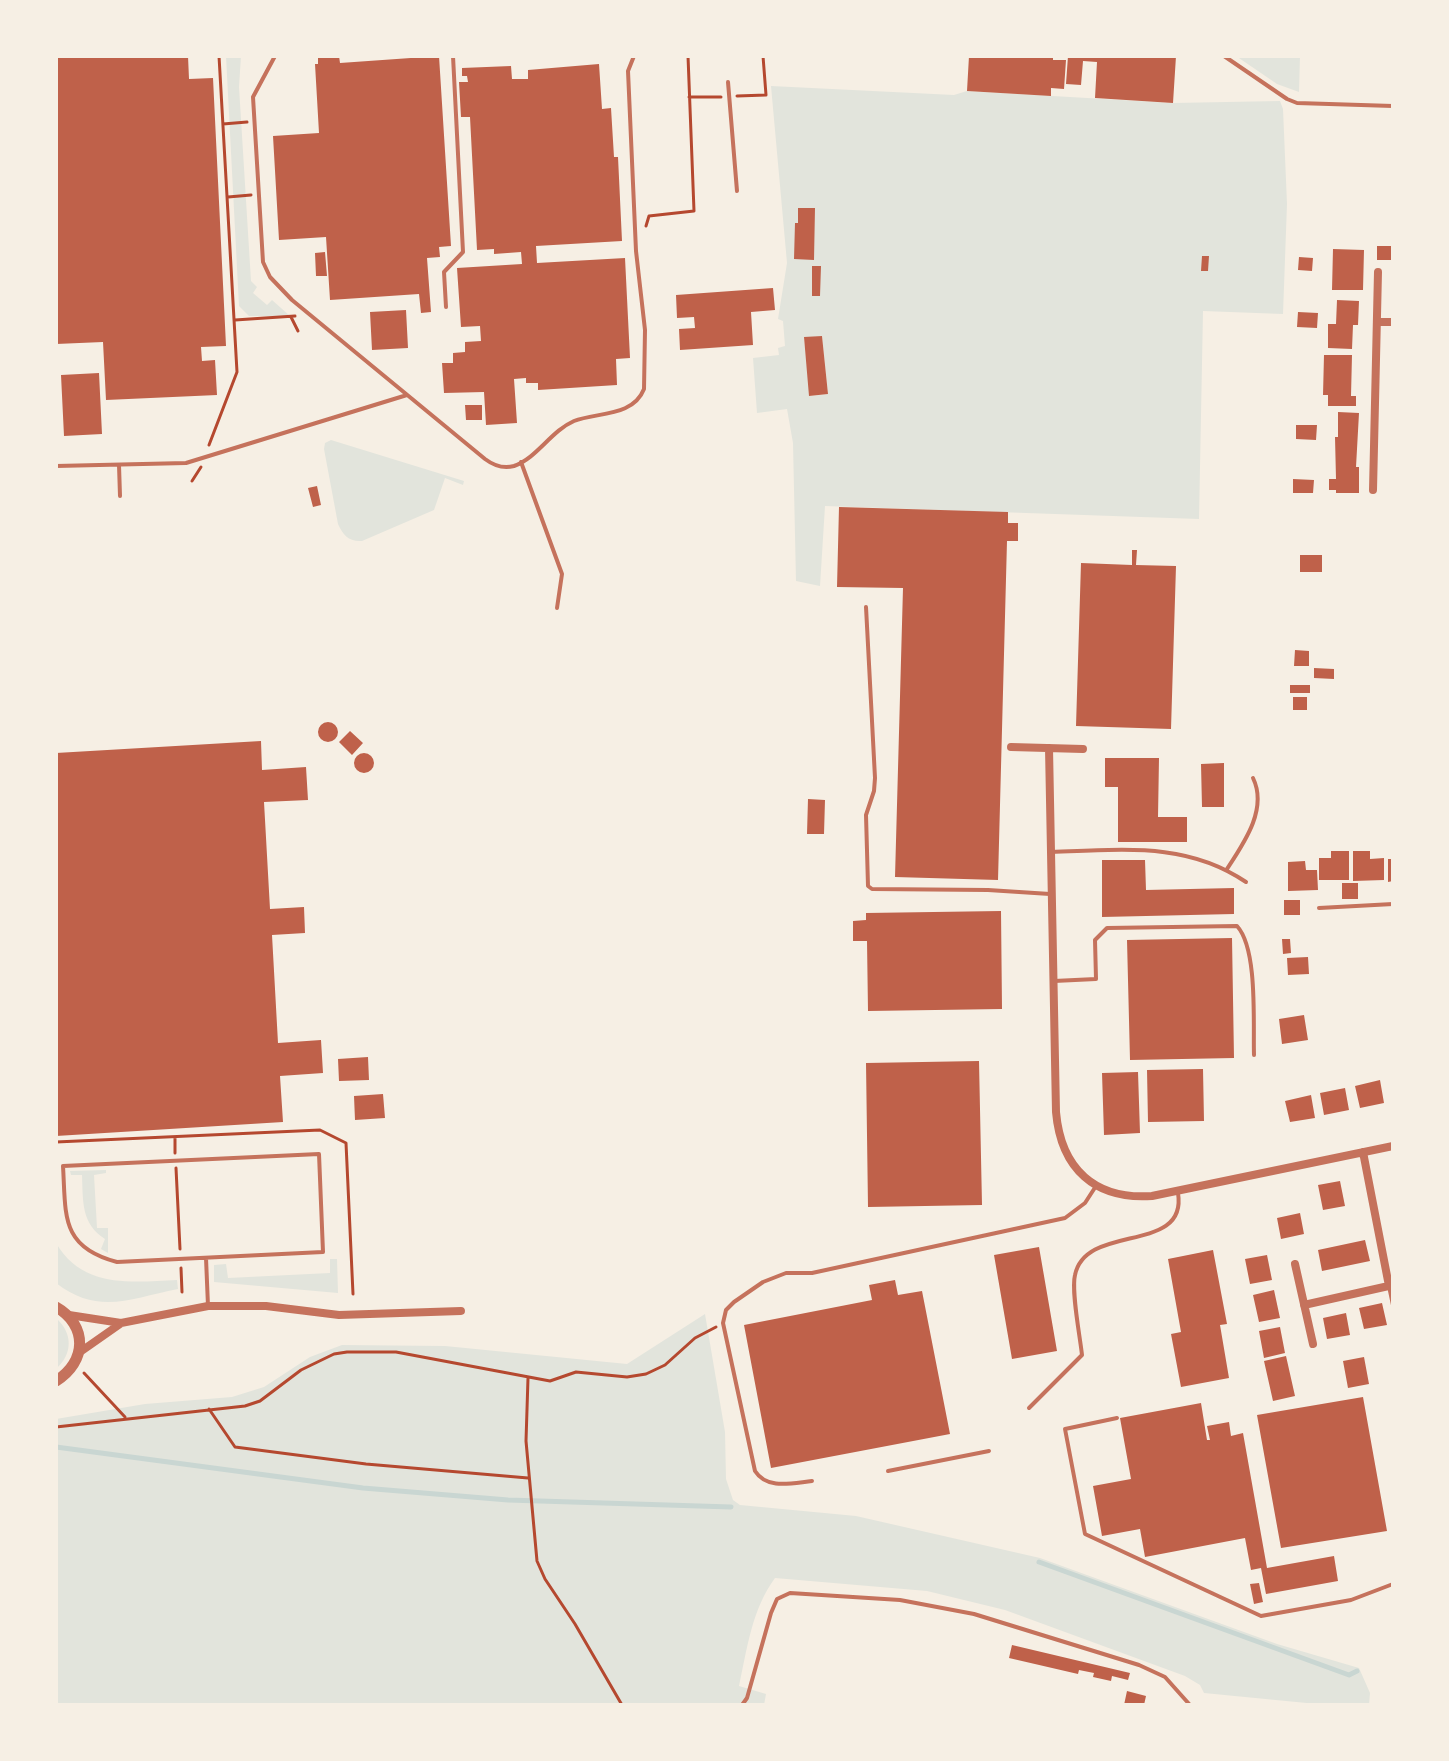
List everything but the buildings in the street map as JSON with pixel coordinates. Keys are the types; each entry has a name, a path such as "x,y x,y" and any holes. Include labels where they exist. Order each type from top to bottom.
{"street":[{"path":"1373,490 1378,272"},
{"path":"1377,322 1393,322"},
{"path":"1011,747 1083,749"},
{"path":"1049,748 1057,1129 1069,1159 1096,1186 1115,1194 1136,1197 1393,1146"},
{"path":"1304,1305 1391,1286 1363,1152"},
{"path":"1295,1264 1313,1344"},
{"path":"69,1315 121,1323 208,1306 266,1306 339,1315 461,1311"},
{"path":"56,1381 67,1375 75,1364 81,1339 69,1315 57,1307"},
{"path":"80,1352 121,1323"}],"lane":[{"path":"275,56 254,91 263,262 270,277 292,300 491,464 508,467 521,462 569,424 625,409 637,402 644,389 645,330 638,281 628,71 634,56"},
{"path":"446,307 444,272 463,252 453,56"},
{"path":"1224,56 1297,103 1393,106"},
{"path":"728,82 737,191"},
{"path":"56,466 186,463 407,395"},
{"path":"521,462 562,574 557,608"},
{"path":"119,465 120,496"},
{"path":"866,607 875,778 866,815 868,886 872,889 1052,894"},
{"path":"1227,869 1257,813 1259,799 1253,778"},
{"path":"1051,852 1161,850 1227,869 1246,882"},
{"path":"1319,908 1393,904"},
{"path":"1054,981 1096,979 1095,940 1107,928 1237,926 1250,961 1254,1055"},
{"path":"319,1154 323,1252 117,1262 87,1251 73,1236 66,1215 63,1166 176,1160 319,1154"},
{"path":"812,1481 771,1484 759,1479 723,1323 726,1310 772,1277 786,1273 812,1273 955,1240 1052,1222 1072,1215 1096,1186"},
{"path":"1029,1408 1082,1355 1074,1277 1081,1258 1098,1248 1162,1228 1176,1219 1180,1208 1178,1190"},
{"path":"206,1258 208,1306"},
{"path":"1391,1286 1393,1305"},
{"path":"1117,1418 1065,1429 1085,1534 1261,1616 1351,1600 1393,1584"},
{"path":"888,1471 989,1451"},
{"path":"742,1705 747,1698 777,1599 790,1593 900,1600 974,1614 1139,1665 1165,1677 1190,1705"}],"path":[{"path":"192,481 199,472 237,372 219,56"},
{"path":"646,226 649,216 694,211 688,56"},
{"path":"223,124 254,122"},
{"path":"228,197 259,195"},
{"path":"235,320 293,316 298,331"},
{"path":"56,1142 320,1130 346,1143 353,1294"},
{"path":"175,1137 182,1292"},
{"path":"56,1427 245,1406 260,1401 301,1370 334,1354 347,1352 396,1352 550,1381 576,1372 627,1377 646,1374 665,1365 695,1338 723,1323"},
{"path":"75,1364 126,1418"},
{"path":"528,1378 525,1408 528,1478 537,1561 622,1705"},
{"path":"208,1409 235,1447 366,1464 528,1478"}],"shaded area":[{"path":"226,56 241,56 239,87 251,281 257,287 253,293 267,305 272,300 290,316 249,316 239,306"},
{"path":"1236,56 1300,56 1299,92 1277,84"},
{"path":"771,86 954,95 967,91 1173,103 1280,101 1283,109 1287,204 1283,314 1203,311 1199,519 825,506 820,586 796,581 793,443 787,409 757,413 753,358 779,355 778,348 785,346 783,321 778,319 787,263","holes":["822,336 828,394 810,396 804,338"]},
{"path":"331,440 464,481 463,485 445,478 434,510 362,541 350,539 338,524 324,449 325,443"},
{"path":"106,1170 106,1173 94,1175 97,1228 108,1228 108,1253 101,1249 105,1239 87,1219 82,1175 71,1175 70,1171"},
{"path":"56,1243 67,1258 94,1275 126,1281 177,1280 178,1289 116,1302 87,1299 56,1283"},
{"path":"330,1259 337,1259 338,1293 214,1282 214,1265 226,1264 228,1278 330,1273"},
{"path":"705,1314 725,1432 726,1479 733,1500 740,1505 856,1516 1040,1558 1277,1644 1359,1668 1370,1693 1369,1705 1327,1705 1204,1693 1200,1685 1185,1676 1005,1610 927,1591 775,1578 756,1616 739,1686 766,1694 764,1705 56,1705 56,1419 145,1404 232,1397 264,1387 310,1357 342,1345 445,1346 627,1364"},
{"path":"56,1318 66,1330 69,1344 66,1357 56,1369"}],"waterway":[{"path":"56,1447 363,1488 508,1500 731,1507"},
{"path":"1039,1562 1349,1675 1357,1671"}]}
